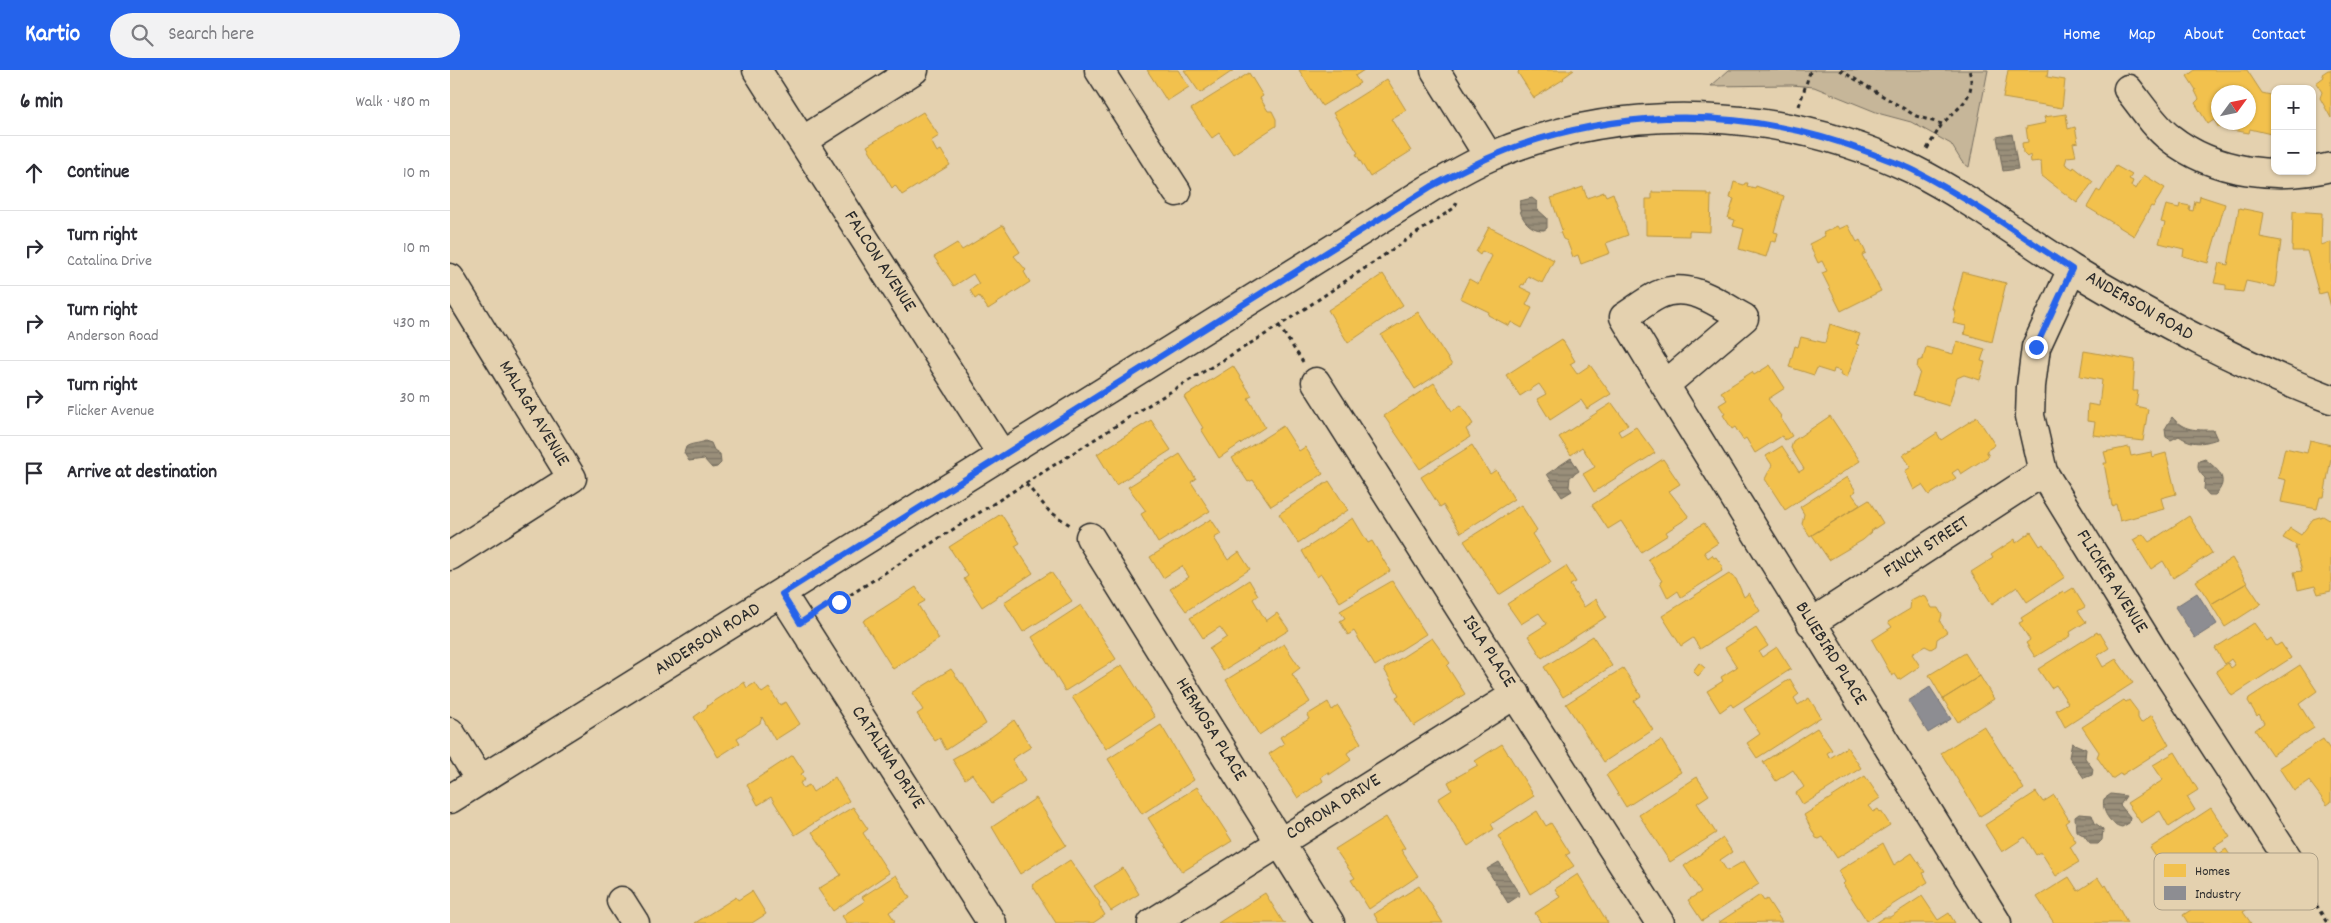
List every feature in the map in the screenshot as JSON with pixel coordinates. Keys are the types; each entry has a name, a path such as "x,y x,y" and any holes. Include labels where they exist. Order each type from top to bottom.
{"street":[{"name":"FALCON AVENUE","path":"756,70 1002,455"},
{"path":"802,141 914,70"},
{"path":"1099,70 1178,192"},
{"path":"1435,70 1489,157"},
{"path":"2128,89 2169,138 2200,158 2273,174 2308,172 2331,167"},
{"name":"ANDERSON ROAD","path":"450,799 782,594 1432,186 1489,157 1538,139 1580,128 1636,119 1734,119 1791,128 1847,144 1914,170 2000,221 2072,269 2224,354 2276,378 2331,399"},
{"name":"FLICKER AVENUE","path":"2072,269 2036,347 2031,386 2030,416 2043,472 2157,657 2284,853"},
{"name":"MALAGA AVENUE","path":"450,278 572,478 450,556"},
{"name":"ISLA PLACE","path":"1316,382 1660,923"},
{"name":"BLUEBIRD PLACE","path":"1665,385 1997,923"},
{"name":"FINCH STREET","path":"1811,623 2043,472"},
{"name":"HERMOSA PLACE","path":"1090,537 1330,923"},
{"name":"CATALINA DRIVE","path":"782,594 992,923"},
{"name":"CORONA DRIVE","path":"1152,923 1516,694"},
{"path":"450,732 480,780"}],"path":[{"path":"1791,128 1810,72 1814,70"},
{"path":"1840,70 1916,116 1942,124 1967,100 1973,84 1969,70"},
{"path":"800,623 831,603 839,602 1147,406 1278,326 1454,208 1458,201"},
{"path":"1278,326 1316,382"},
{"path":"1026,484 1049,512 1090,537"},
{"path":"2318,908 2327,923"}],"shaded area":[{"path":"1729,70 1988,70 1969,167 1962,162 1951,144 1911,122 1881,114 1814,87 1792,85 1711,86"},
{"path":"2012,134 2018,169 2003,171 1997,137"},
{"path":"1532,198 1537,202 1537,209 1547,218 1547,228 1544,230 1539,230 1529,225 1520,212 1520,201"},
{"path":"2172,417 2181,425 2195,430 2213,430 2217,439 2198,443 2188,441 2179,436 2171,440 2166,437 2165,429"},
{"path":"705,441 711,443 714,450 720,454 721,463 717,467 712,468 704,459 689,461 684,453 686,447"},
{"path":"1571,458 1579,471 1570,477 1569,487 1572,491 1562,497 1547,474"},
{"path":"2205,459 2218,471 2222,479 2220,489 2215,495 2209,495 2204,489 2205,478 2198,469 2199,461"},
{"path":"2072,743 2086,749 2085,758 2093,769 2092,775 2084,778 2069,757"},
{"path":"2111,794 2126,796 2120,805 2130,817 2129,823 2122,827 2110,820 2105,812 2104,799"},
{"path":"2079,814 2092,815 2095,823 2103,829 2102,840 2098,844 2090,844 2083,835 2076,831 2075,817"},
{"path":"1499,862 1520,895 1508,903 1487,869"}],"building: Homes":[{"path":"1147,70 1178,70 1189,87 1167,101"},
{"path":"1184,70 1234,70 1200,93"},
{"path":"1299,70 1364,70 1355,76 1360,83 1322,106"},
{"path":"1519,70 1574,70 1564,79 1534,98 1518,73"},
{"path":"2008,70 2048,70 2047,77 2065,80 2062,108 2003,98"},
{"path":"2195,70 2247,70 2262,93 2271,95 2271,134 2254,130 2256,130 2256,85 2211,85 2211,122 2208,124 2195,103 2199,99 2196,90 2187,76"},
{"path":"2331,70 2331,118 2320,98 2322,92 2316,83 2324,77 2322,74"},
{"path":"1249,73 1263,96 1260,98 1268,111 1272,111 1276,119 1276,126 1233,154 1219,133 1212,138 1191,109"},
{"path":"1387,79 1406,110 1391,119 1411,151 1370,177 1356,154 1358,153 1333,113"},
{"path":"923,112 939,136 931,141 937,152 941,150 950,165 902,195 895,185 892,188 867,146"},
{"path":"2066,114 2068,129 2075,127 2078,142 2073,143 2076,156 2067,157 2065,164 2073,169 2074,167 2093,182 2077,203 2042,176 2041,161 2031,162 2030,155 2027,157 2023,153 2022,143 2028,142 2026,127 2046,123 2044,117"},
{"path":"2231,130 2250,130 2249,133"},
{"path":"2116,166 2132,175 2129,179 2133,181 2131,186 2136,189 2144,175 2165,188 2153,207 2151,206 2134,236 2087,207 2097,190 2100,192"},
{"path":"1734,182 1744,185 1748,183 1747,186 1755,188 1756,186 1784,196 1774,232 1778,233 1776,242 1771,241 1766,257 1739,249 1744,229 1733,226 1735,220 1728,218 1734,199 1730,198"},
{"path":"1583,187 1587,198 1604,192 1606,196 1613,193 1628,235 1606,243 1610,253 1581,264 1578,255 1573,257 1567,241 1563,239 1560,232 1562,230 1551,198"},
{"path":"1652,192 1707,193 1707,195 1711,195 1710,232 1689,231 1689,236 1646,235 1646,199 1652,199"},
{"path":"2200,196 2225,204 2208,263 2183,256 2184,249 2159,243 2165,223 2161,222 2166,205 2179,208 2180,204 2190,206 2189,210 2193,211 2195,201 2199,202"},
{"path":"2239,208 2264,213 2260,237 2281,241 2275,287 2246,281 2243,292 2226,290 2226,285 2214,283 2219,263 2228,265"},
{"path":"2293,211 2322,213 2321,245 2331,242 2331,307 2327,292 2319,294 2307,251 2292,251"},
{"path":"1003,225 1020,252 1014,256 1026,270 1024,272 1030,282 988,309 979,296 975,299 970,290 979,284 973,274 954,286 934,257 957,243 962,250"},
{"path":"1848,225 1857,242 1860,240 1866,253 1862,255 1881,291 1841,311 1822,273 1827,271 1822,261 1818,263 1809,244 1825,236 1823,233 1837,226 1839,229"},
{"path":"1489,227 1554,260 1542,283 1528,276 1524,285 1522,284 1520,287 1532,293 1526,305 1532,308 1522,328 1511,322 1509,326 1488,315 1489,312 1460,298 1469,279 1478,284 1492,256 1482,251 1480,255 1476,252"},
{"path":"1963,272 2006,283 1992,342 1964,334 1966,326 1953,323 1956,311 1953,310"},
{"path":"1383,274 1403,305 1348,343 1328,310"},
{"path":"1418,312 1452,365 1415,389 1381,335"},
{"path":"1830,324 1860,334 1856,344 1859,345 1847,378 1840,375 1841,371 1834,369 1833,373 1817,368 1814,375 1789,367 1795,346 1798,347 1801,337 1825,343"},
{"path":"1562,339 1575,361 1570,364 1577,374 1590,365 1611,394 1587,409 1581,400 1550,420 1537,399 1546,394 1539,384 1520,396 1506,375"},
{"path":"1957,341 1985,349 1981,361 1985,362 1980,380 1964,375 1957,378 1949,406 1913,395 1920,372 1917,368 1918,361 1923,359 1926,347 1953,354"},
{"path":"2084,351 2135,360 2133,391 2138,391 2136,406 2148,409 2143,441 2093,435 2095,422 2087,421 2088,404 2099,406 2102,380 2080,376"},
{"path":"1770,365 1785,388 1768,399 1781,416 1792,436 1785,440 1782,436 1755,453 1746,438 1743,440 1735,427 1732,429 1723,415 1725,414 1719,405 1727,400 1721,392 1752,372 1754,375"},
{"path":"1233,366 1252,396 1248,398 1265,427 1219,458 1184,397"},
{"path":"1434,383 1452,411 1461,405 1473,424 1466,429 1470,437 1420,469 1384,416"},
{"path":"1612,403 1628,425 1618,431 1621,436 1636,427 1655,453 1594,492 1583,474 1595,467 1582,447 1571,455 1559,437"},
{"path":"1830,416 1860,461 1785,510 1765,479 1772,465 1766,456 1782,446 1799,472 1804,469 1791,448 1793,441"},
{"path":"1977,417 1995,445 1986,451 1989,456 1961,474 1958,469 1952,473 1956,478 1929,495 1922,485 1914,490 1905,471 1911,467 1903,455 1937,433 1941,440"},
{"path":"1151,420 1171,450 1116,485 1097,454"},
{"path":"1283,426 1299,451 1305,447 1323,474 1271,506 1253,480 1248,482 1232,458"},
{"path":"2310,440 2331,445 2331,458 2324,497 2320,497 2317,509 2281,502 2286,480 2278,478 2285,448 2307,453"},
{"path":"1472,445 1490,474 1496,470 1514,499 1461,533 1443,505 1440,507 1421,477"},
{"path":"2129,447 2131,456 2151,452 2152,457 2166,453 2176,494 2161,498 2164,509 2120,521 2116,504 2112,506 2104,463 2107,463 2104,452"},
{"path":"1180,454 1196,479 1191,482 1210,511 1158,543 1141,514 1146,511 1128,487"},
{"path":"1663,459 1680,484 1669,491 1689,517 1666,532 1668,535 1641,552 1621,521 1608,529 1592,505"},
{"path":"1847,477 1856,491 1852,494 1860,505 1810,536 1802,524 1804,514 1800,507"},
{"path":"1329,481 1348,510 1298,543 1279,514"},
{"path":"1869,500 1883,523 1871,531 1863,540 1829,560 1812,535"},
{"path":"1521,505 1537,530 1532,534 1550,562 1499,595 1464,541"},
{"path":"1001,514 1020,543 1015,546 1033,573 982,607 964,579 968,576 949,547"},
{"path":"2189,516 2212,553 2173,578 2163,561 2151,569 2133,540 2143,534 2149,542"},
{"path":"2323,516 2331,521 2331,591 2318,594 2315,586 2298,590 2294,572 2302,571 2295,547 2298,546 2283,538 2290,528 2301,535 2313,519"},
{"path":"1353,518 1368,543 1372,541 1390,571 1340,602 1321,574 1317,577 1302,551"},
{"path":"1211,519 1221,534 1214,538 1228,560 1239,552 1250,569 1186,611 1170,589 1189,577 1182,566 1163,578 1150,557"},
{"path":"1704,523 1718,543 1704,552 1708,558 1712,555 1714,558 1716,557 1723,567 1721,568 1722,571 1681,597 1678,591 1668,598 1660,582 1662,581 1648,559"},
{"path":"2031,532 2040,546 2043,544 2065,577 2027,602 2017,587 1992,604 1971,572 1993,558 1991,555 2015,539 2016,543"},
{"path":"2232,558 2247,583 2211,604 2196,581"},
{"path":"1566,566 1576,582 1570,585 1584,607 1596,599 1606,617 1542,658 1528,636 1547,624 1539,613 1521,624 1507,604"},
{"path":"1051,572 1072,601 1023,632 1004,602"},
{"path":"1729,574 1736,579 1744,597 1749,593 1760,611 1700,649 1693,638 1681,646 1662,616"},
{"path":"1249,580 1258,595 1253,599 1266,621 1277,613 1289,630 1223,671 1209,649 1227,637 1220,627 1203,638 1190,618"},
{"path":"1392,581 1426,634 1375,666 1354,631 1348,635 1340,621 1345,618 1340,611"},
{"path":"2247,583 2261,604 2225,627 2211,604"},
{"path":"916,587 925,601 918,605 939,639 893,669 863,621"},
{"path":"2073,588 2085,607 2078,611 2086,622 2070,632 2071,635 2062,642 2035,657 2026,643 2030,640 2019,623 2023,621 2021,618 2063,591 2065,593"},
{"path":"1919,596 1926,597 1932,608 1938,608 1942,615 1940,622 1947,632 1937,639 1936,646 1931,649 1925,646 1912,654 1920,666 1899,680 1895,674 1892,676 1872,640 1892,627 1888,622 1910,609 1911,600"},
{"path":"1081,605 1116,659 1065,691 1032,637"},
{"path":"2254,623 2267,641 2271,638 2276,646 2281,643 2291,658 2232,696 2216,671 2228,663 2231,668 2235,665 2231,659 2225,664 2215,648"},
{"path":"1756,628 1768,646 1759,652 1762,657 1777,647 1791,669 1733,707 1731,704 1720,712 1707,691 1723,681 1721,677 1737,667 1725,648"},
{"path":"2097,632 2098,634 2100,633 2109,648 2097,656 2103,667 2116,659 2133,683 2065,727 2056,710 2068,703 2056,685 2051,688 2038,669"},
{"path":"1593,636 1612,666 1563,697 1544,667"},
{"path":"1432,638 1450,663 1447,666 1465,694 1414,726 1396,697 1399,695 1384,669"},
{"path":"1284,644 1300,668 1292,674 1310,702 1259,735 1226,680"},
{"path":"1965,653 1980,676 1943,699 1929,675"},
{"path":"1699,663 1705,668 1698,676 1693,671"},
{"path":"1122,665 1155,717 1106,749 1072,697"},
{"path":"2300,665 2317,691 2299,704 2314,728 2272,755 2255,730 2264,723 2259,714 2257,716 2248,701 2249,698"},
{"path":"1623,668 1641,696 1634,701 1653,730 1604,762 1566,704"},
{"path":"951,669 961,683 963,683 986,724 946,750 940,738 935,741 917,714 923,710 912,693"},
{"path":"1980,676 1994,699 1958,722 1943,699"},
{"path":"1790,679 1799,694 1794,698 1798,705 1809,698 1821,717 1757,758 1747,743 1760,734 1744,709"},
{"path":"744,682 747,688 755,683 762,693 769,688 780,705 786,702 800,724 775,740 762,717 760,723 737,738 740,743 718,757 694,717 707,706"},
{"path":"2124,700 2126,702 2129,700 2138,712 2138,718 2141,723 2152,715 2169,745 2122,775 2121,773 2112,779 2097,757 2099,752 2082,727"},
{"path":"1328,702 1332,710 1338,706 1361,743 1347,753 1351,760 1329,775 1328,772 1321,777 1323,781 1298,798 1269,754 1284,744 1280,737 1309,719 1307,715"},
{"path":"1014,720 1031,747 1012,759 1025,781 992,803 972,774 965,779 952,759 991,737"},
{"path":"1161,725 1194,780 1142,814 1108,759"},
{"path":"1984,726 2024,789 1980,816 1941,753"},
{"path":"1817,728 1832,750 1827,753 1830,758 1847,747 1861,768 1803,805 1796,793 1804,787 1793,770 1776,781 1763,762"},
{"path":"2323,739 2331,751 2331,802 2327,805 2309,781 2294,791 2279,768"},
{"path":"1661,740 1681,772 1626,807 1606,775"},
{"path":"1502,744 1534,796 1491,824 1494,829 1468,846 1438,799 1452,790 1448,782 1478,765 1475,761"},
{"path":"2175,752 2198,790 2187,797 2195,810 2169,827 2160,811 2141,823 2127,803 2163,780 2153,765"},
{"path":"793,755 804,772 801,774 805,780 800,783 803,788 809,785 813,792 835,777 849,801 795,835 771,797 758,805 747,785"},
{"path":"1865,776 1880,798 1868,806 1873,812 1878,809 1881,811 1890,825 1837,858 1823,837 1816,838 1804,815"},
{"path":"1697,777 1709,795 1697,803 1716,833 1670,862 1639,815"},
{"path":"1197,787 1232,841 1182,872 1148,818"},
{"path":"2036,792 2043,802 2054,795 2069,820 2065,823 2076,842 2070,847 2079,862 2056,876 2041,852 2036,855 2025,837 2002,852 1985,825"},
{"path":"1036,798 1066,845 1020,874 992,827"},
{"path":"853,807 868,829 863,833 889,873 833,911 818,889 841,875 812,832"},
{"path":"2211,808 2230,837 2214,847 2218,853 2154,854 2150,848"},
{"path":"1537,811 1546,826 1551,823 1570,853 1566,855 1574,866 1530,894 1498,836"},
{"path":"1386,817 1405,848 1401,850 1418,876 1369,909 1351,880 1355,878 1335,849"},
{"path":"1723,838 1732,852 1720,860 1727,871 1744,861 1759,884 1702,921 1688,900 1701,892 1684,866"},
{"path":"1883,843 1894,865 1912,853 1925,872 1923,873 1928,882 1867,921 1843,884 1845,882 1838,871"},
{"path":"2226,849 2229,853 2220,853"},
{"path":"1070,860 1100,903 1099,905 1105,915 1093,923 1056,923 1032,885"},
{"path":"1123,868 1139,894 1111,911 1094,886"},
{"path":"1578,874 1608,923 1541,923 1535,913 1560,897 1555,889"},
{"path":"896,875 910,898 889,912 895,921 892,923 847,923 842,916 865,901 862,897"},
{"path":"2069,877 2078,891 2098,878 2104,887 2106,885 2127,923 2054,923 2037,897"},
{"path":"1419,886 1443,923 1379,923 1374,914"},
{"path":"752,891 766,914 752,923 695,923 736,897 738,900"},
{"path":"1265,893 1283,922 1286,923 1218,923"},
{"path":"1760,895 1764,901 1767,899 1782,922 1718,923"},
{"path":"1922,896 1938,920 1949,913 1955,923 1875,923 1884,917 1890,917"},
{"path":"2191,910 2246,910 2243,912 2251,923 2188,923 2183,915"}],"building: Industry":[{"path":"2197,593 2217,624 2195,638 2175,607"},
{"path":"1930,687 1951,719 1928,733 1908,701"}],"route":[{"path":"839,602 831,603 800,623 782,594 1432,186 1489,157 1538,139 1580,128 1636,119 1734,119 1791,128 1847,144 1914,170 2000,221 2072,269 2036,347"}]}
